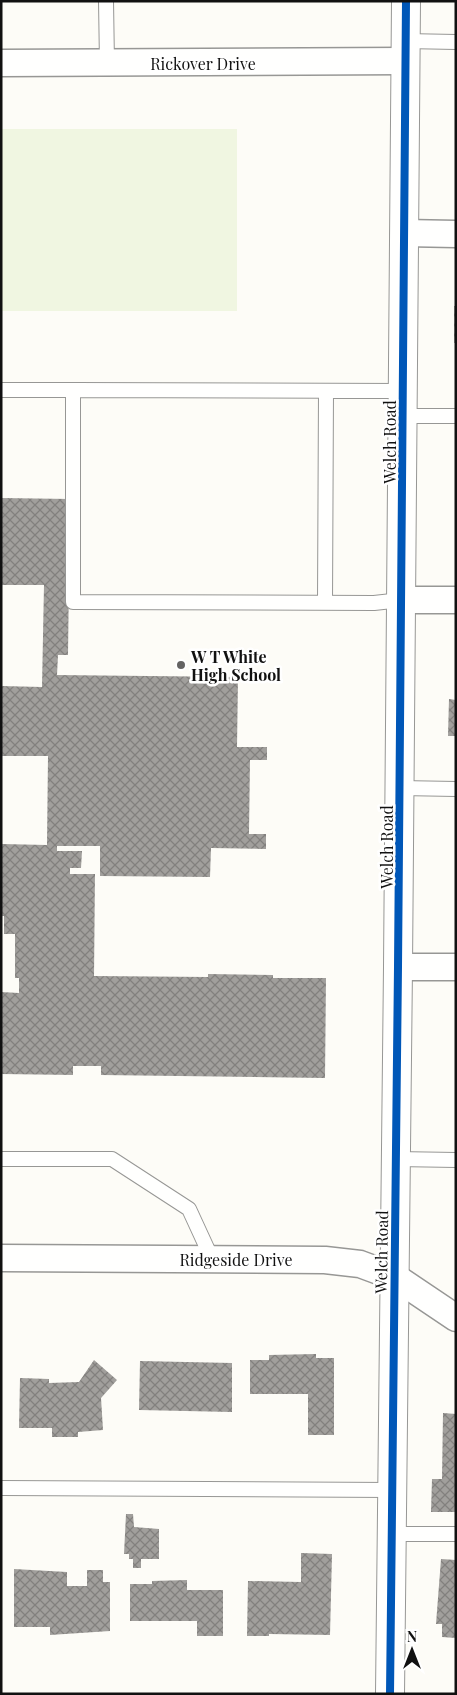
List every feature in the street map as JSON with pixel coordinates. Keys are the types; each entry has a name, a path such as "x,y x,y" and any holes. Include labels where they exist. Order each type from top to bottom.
{"street":[{"name":"Welch Road","path":"390,1694 406,1"},
{"name":"Rickover Drive","path":"1,63 107,64 405,51"},
{"path":"404,233 456,234"},
{"path":"401,600 456,600"},
{"path":"398,967 456,967"},
{"name":"Ridgeside Drive","path":"1,1258 325,1260 360,1264 395,1277 456,1318"}],"lane":[{"path":"106,1 107,64"},
{"path":"405,51 456,42"},
{"path":"1,390 326,391 403,404 456,416"},
{"path":"73,390 73,602 374,603 401,600"},
{"path":"325,602 326,391"},
{"path":"400,788 456,788"},
{"path":"1,1159 112,1159 189,1209 212,1259"},
{"path":"396,1160 456,1160"},
{"path":"1,1488 392,1490"},
{"path":"392,1534 456,1534"}],"green space":[{"path":"1,129 237,129 237,311 1,311"}],"building":[{"path":"454,306 456,306 456,343 454,343"},
{"path":"1,498 70,499 68,655 58,655 57,675 238,677 237,747 267,747 267,760 250,760 249,834 266,834 266,849 211,848 210,877 100,876 100,846 57,846 57,851 82,851 81,868 70,868 70,874 95,874 94,976 208,977 208,974 273,975 273,978 326,978 325,1078 101,1075 101,1066 73,1066 73,1075 1,1074 1,992 19,993 19,978 15,978 15,934 4,934 4,916 1,916 1,844 47,845 48,756 1,756 1,686 42,687 44,585 1,585"},
{"path":"449,699 456,700 456,736 448,736"},
{"path":"316,1354 316,1358 334,1358 334,1435 308,1435 308,1394 250,1394 250,1360 269,1360 269,1355"},
{"path":"94,1360 117,1380 101,1398 103,1430 78,1432 78,1437 52,1437 52,1428 19,1428 20,1378 49,1379 49,1383 79,1382"},
{"path":"140,1361 232,1363 232,1412 139,1410"},
{"path":"443,1413 456,1414 456,1512 431,1512 432,1479 442,1479"},
{"path":"126,1514 133,1514 134,1527 159,1529 159,1559 141,1559 141,1568 133,1568 133,1559 129,1559 129,1554 124,1554"},
{"path":"301,1553 332,1554 330,1635 269,1634 269,1636 247,1636 248,1581 301,1582"},
{"path":"441,1559 456,1560 456,1638 442,1637 442,1624 436,1624"},
{"path":"14,1569 67,1572 67,1586 87,1586 87,1570 103,1570 103,1582 110,1582 110,1631 50,1635 50,1627 14,1627"},
{"path":"187,1580 187,1590 223,1590 223,1636 197,1636 197,1621 130,1621 130,1584 152,1584 152,1581"}],"cycle path":[{"path":"390,1694 406,1"}],"place":[{"name":"W T White High School","path":"181,665"}]}
